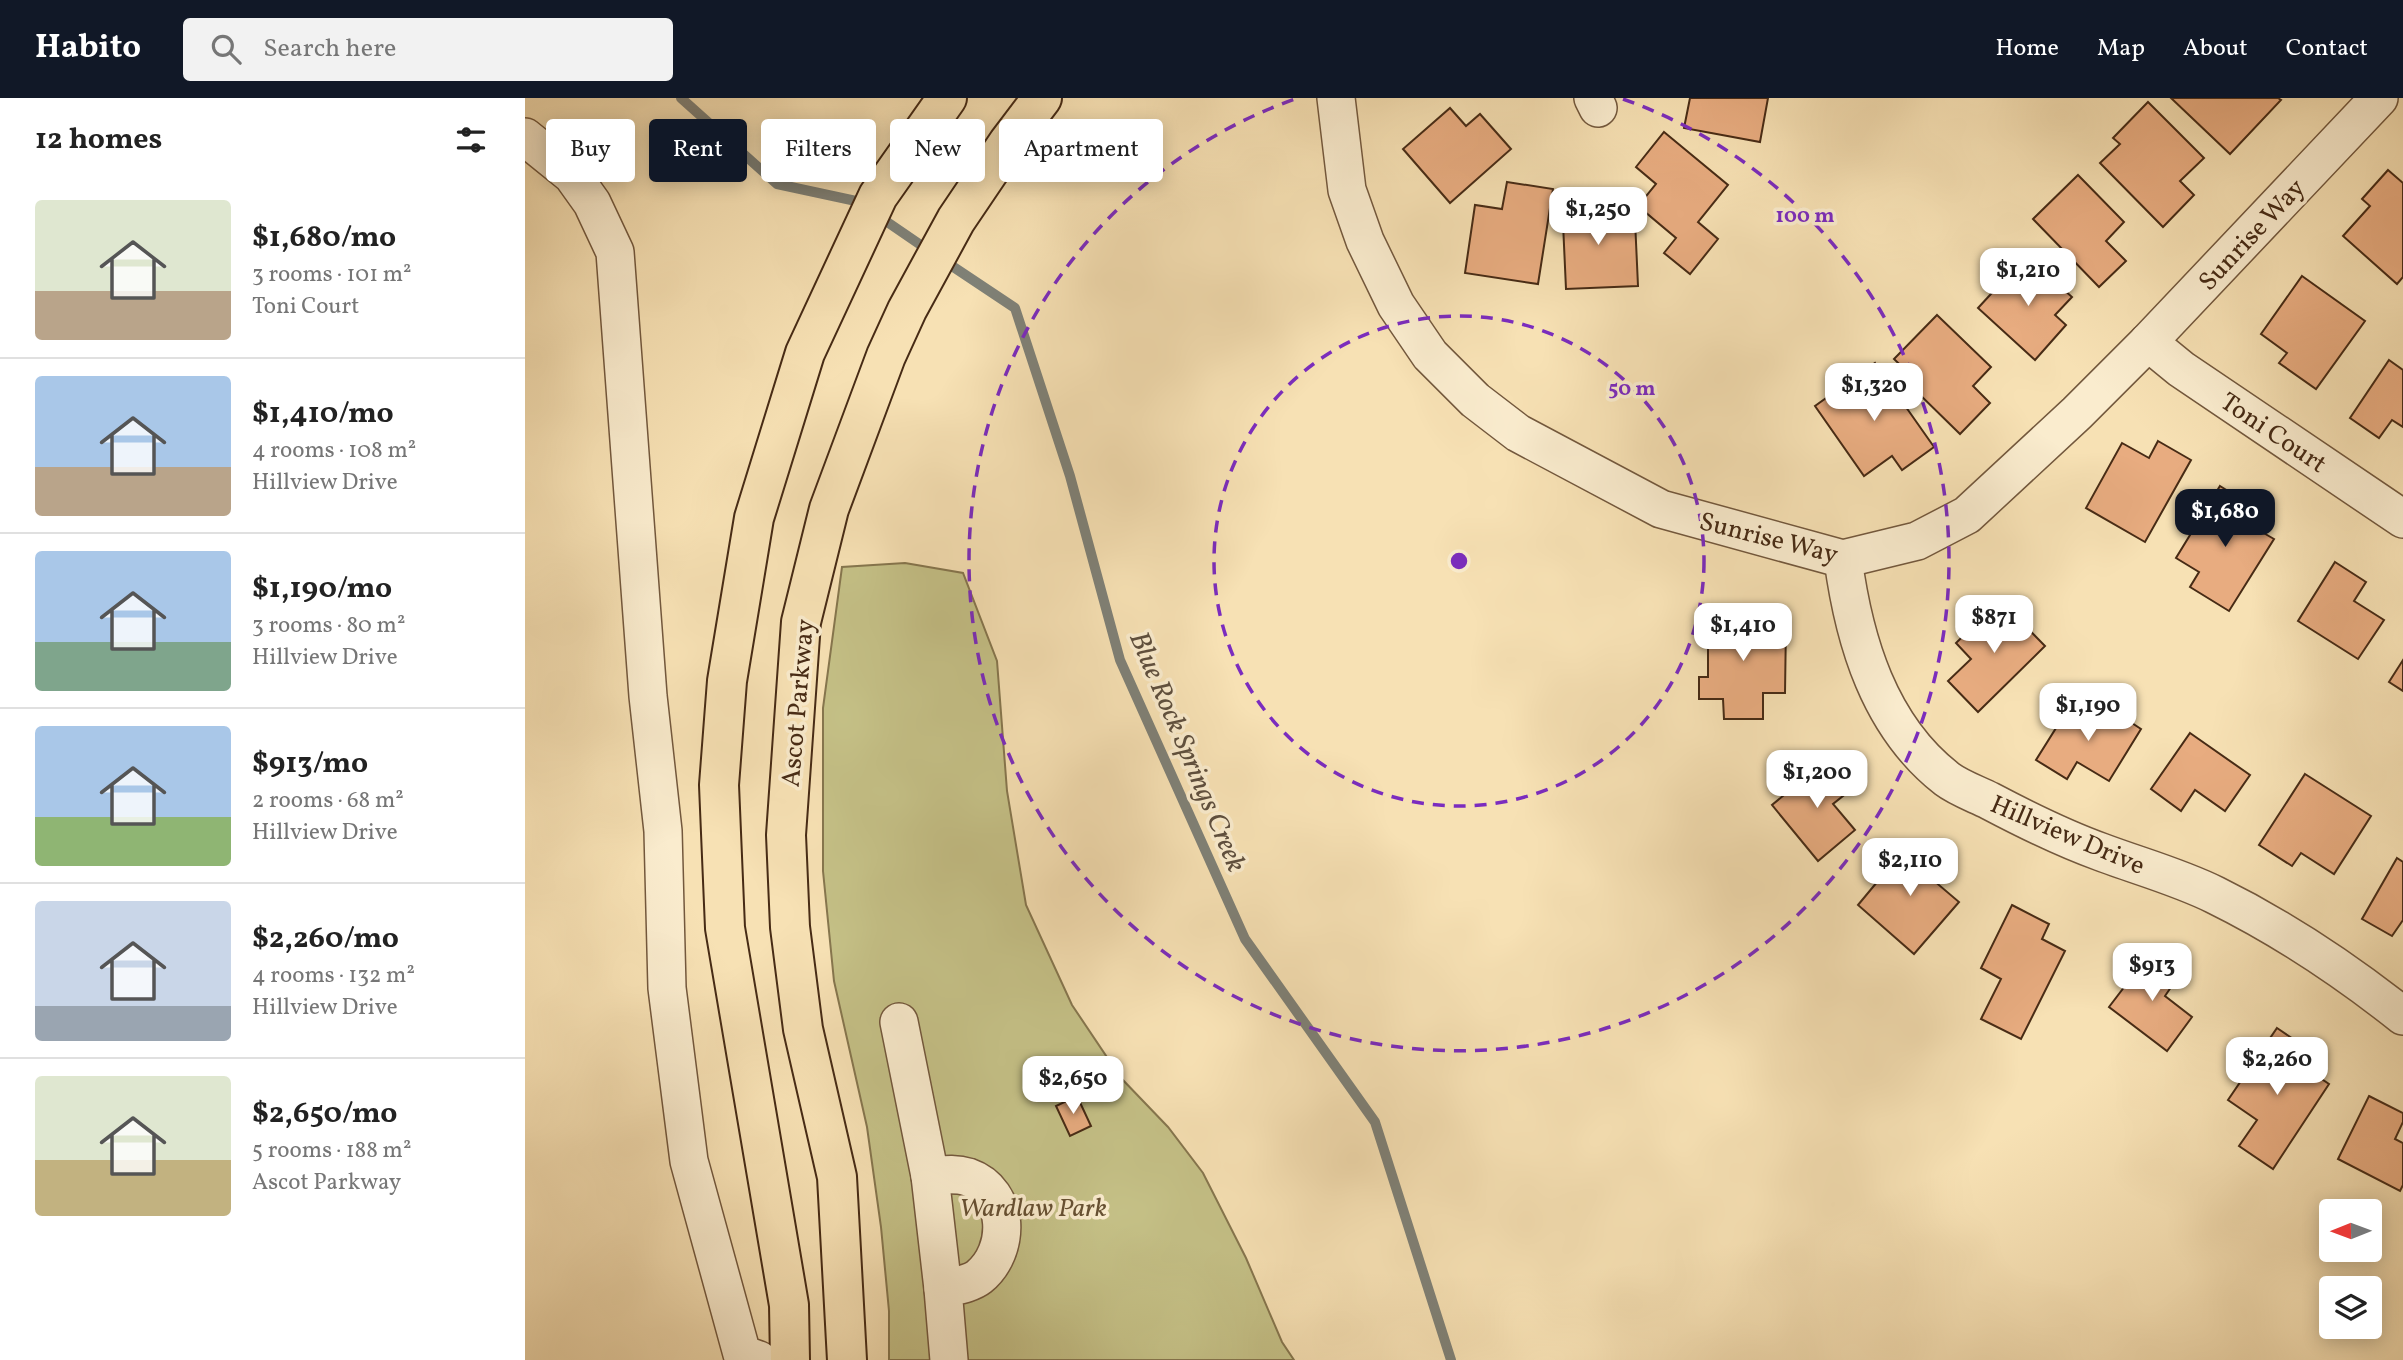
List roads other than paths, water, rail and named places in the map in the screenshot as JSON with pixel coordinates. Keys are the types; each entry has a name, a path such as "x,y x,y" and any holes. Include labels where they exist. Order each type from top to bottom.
{"main road":[{"path":"790,1360 789,1305 725,928 719,785 727,681 754,518 805,354 878,196 947,98"},
{"name":"Ascot Parkway","path":"847,1360 837,1177 803,1029 790,927 786,835 801,622 829,509 886,356 907,310 956,220 1042,98"}],"street":[{"name":"Sunrise Way","path":"1336,98 1347,190 1365,241 1396,305 1430,355 1475,400 1518,433 1661,509 1843,559 1917,541 1967,515 2148,342 2379,98"},
{"path":"525,137 572,175 592,203 615,252 648,696 663,831 668,1001 689,1161 742,1354 759,1360"},
{"name":"Toni Court","path":"2148,342 2181,369 2403,519"},
{"name":"Hillview Drive","path":"1843,559 1848,594 1864,660 1886,707 1921,755 1948,780 2063,838 2214,894 2305,946 2370,989 2403,1016"},
{"path":"899,1022 930,1176 949,1360"},
{"path":"930,1176 955,1174 971,1178 997,1201 1002,1224 999,1250 978,1279 943,1289"}],"waterway":[{"name":"Blue Rock Springs Creek","path":"681,98 777,184 856,201 864,206"},
{"name":"Blue Rock Springs Creek","path":"877,215 931,252"},
{"name":"Blue Rock Springs Creek","path":"943,260 1015,308 1070,476 1120,660 1245,939 1375,1122 1451,1360"}],"park label":[{"name":"Wardlaw Park","path":"1033,1207"}]}
